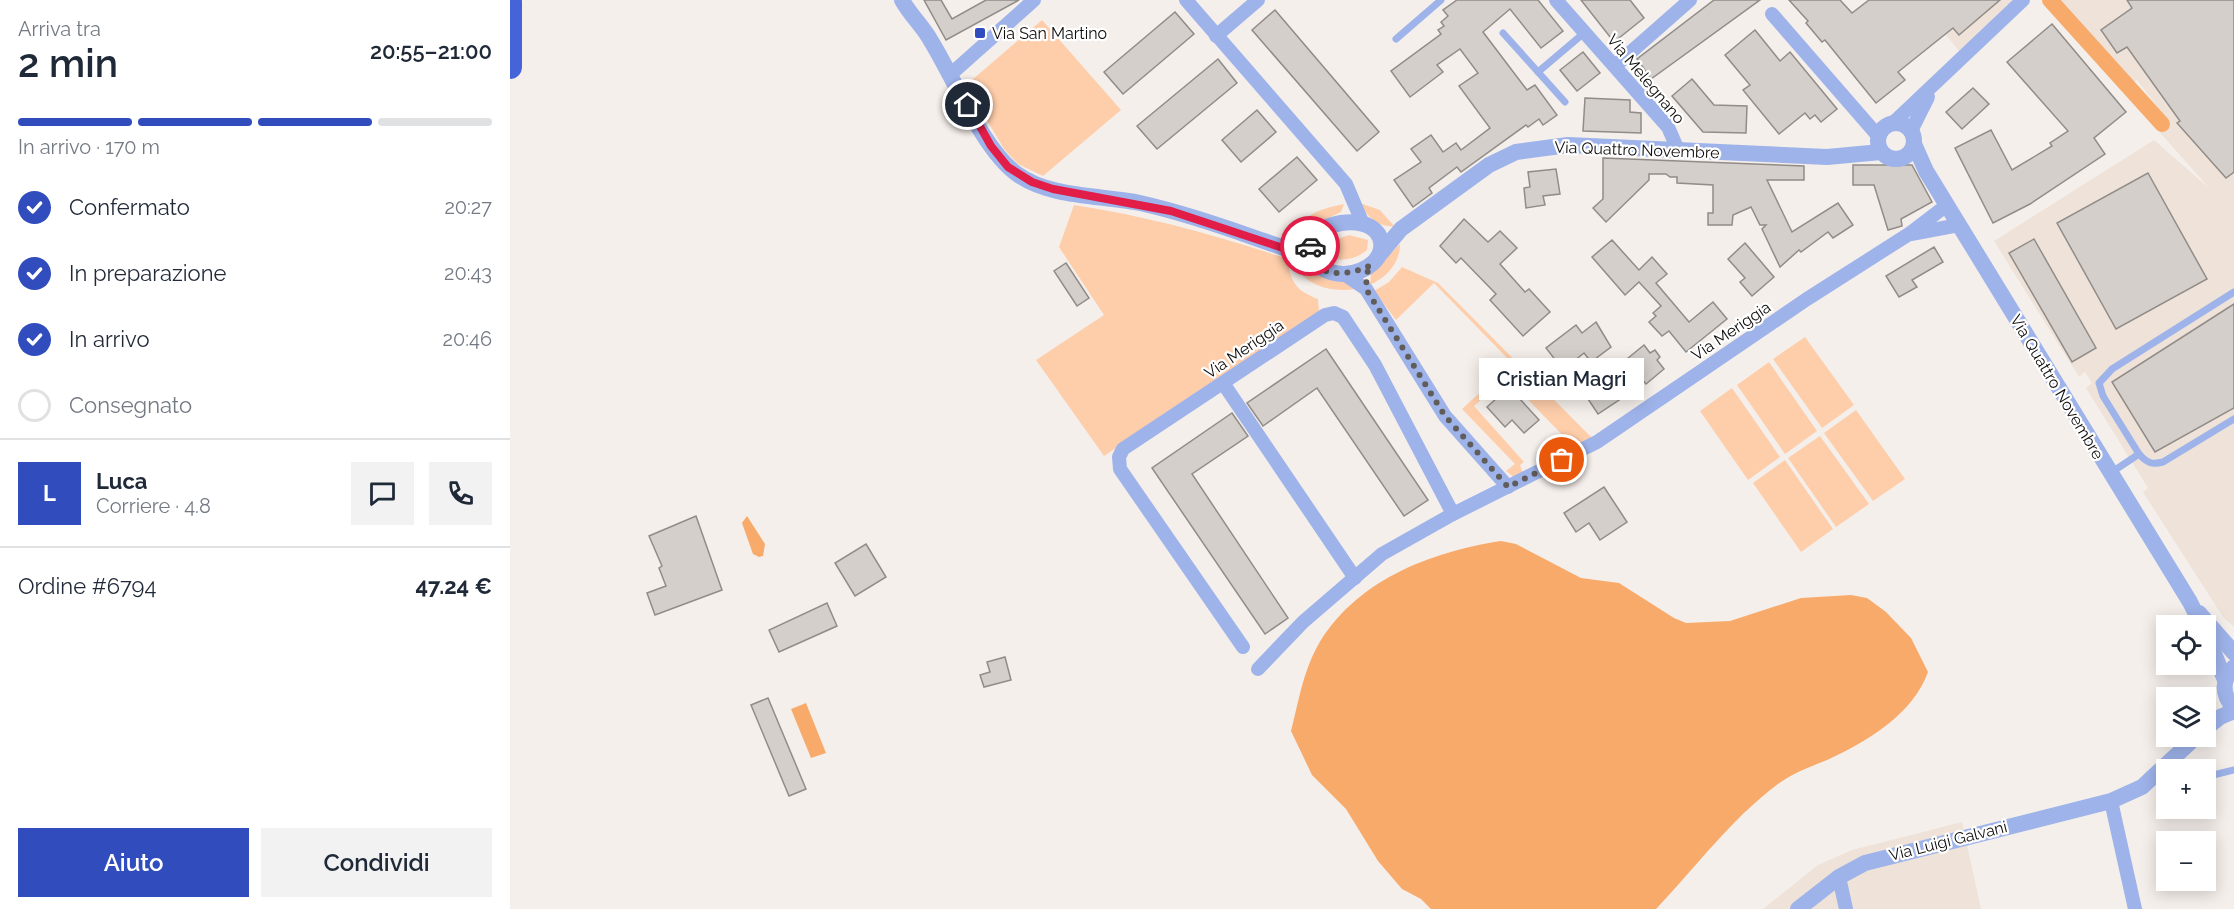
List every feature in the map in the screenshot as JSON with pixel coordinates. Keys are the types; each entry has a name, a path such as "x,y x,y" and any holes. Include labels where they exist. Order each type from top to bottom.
{"highway":[{"path":"510,2 510,67"}],"street":[{"path":"902,0 930,39 991,146 1019,176 1053,189 1139,203 1189,215 1283,248 1329,272 1344,274 1366,289 1445,416 1508,487"},
{"path":"951,74 1034,0"},
{"path":"1186,0 1346,184 1363,224"},
{"path":"1216,36 1258,0"},
{"name":"Via Melegnano","path":"1556,0 1668,127 1678,150"},
{"path":"1615,66 1690,0"},
{"path":"1879,143 1884,128 1892,124 2023,0"},
{"path":"1772,14 1892,159 1910,144 1920,109 1942,76"},
{"path":"1892,124 1904,125 1910,144"},
{"name":"Via Quattro Novembre","path":"1376,259 1401,229 1489,165 1516,152 1568,145 1827,158 1861,152 1879,143"},
{"name":"Via Quattro Novembre","path":"1910,144 2196,615"},
{"path":"1344,222 1352,199"},
{"name":"Via Meriggia","path":"1243,647 1120,469 1119,457 1123,449 1324,315 1334,313 1343,317 1375,364 1453,514 1597,442 1807,299 1909,234 1947,205"},
{"path":"1283,248 1311,242 1322,229 1344,222 1363,224 1378,233 1383,245 1367,273 1366,289"},
{"name":"Via Meriggia","path":"1909,234 1959,225"},
{"name":"Via Quattro Novembre","path":"1378,233 1401,229"},
{"path":"1311,242 1314,264"},
{"path":"1344,274 1376,259"},
{"path":"1223,383 1355,578"},
{"path":"1257,669 1303,622 1396,545 1453,514"},
{"name":"Via Quattro Novembre","path":"2190,602 2234,653"},
{"path":"2216,654 2228,680 2234,710 2216,720"},
{"path":"2216,699 2228,680"},
{"path":"2117,799 2173,747"},
{"path":"2117,799 2142,787 2185,747"},
{"path":"2117,799 2135,909"},
{"name":"Via Luigi Galvani","path":"1798,909 1839,876 1877,859 2117,799"},
{"path":"1839,876 1846,909"}],"lane":[{"path":"1396,39 1441,0"},
{"path":"1503,33 1565,102"},
{"name":"Via Melegnano","path":"1538,72 1584,33"},
{"path":"2234,292 2103,376 2100,389 2139,454 2145,461 2154,465 2163,462 2234,419"},
{"path":"2110,473 2139,454"},
{"path":"2216,774 2234,770"}],"shaded area":[{"path":"1917,0 2017,0 1961,53"},
{"path":"2057,0 2234,0 2234,627 2223,617 2143,492 2148,488 2086,388 2092,383 2085,372 2079,377 1994,241 2154,140 2210,189 2156,128 2167,119 2137,80 2130,84"},
{"path":"1042,20 1121,110 1043,176 1018,164 1004,149 966,85"},
{"path":"1360,203 1380,210 1394,226 1378,223"},
{"path":"1344,204 1341,212 1314,225 1303,236 1292,241 1299,225 1305,219 1319,211"},
{"path":"1074,205 1181,227 1285,258 1295,284 1303,292 1318,299 1319,312 1104,456 1036,360 1104,315 1059,247"},
{"path":"1349,235 1368,240 1367,250 1346,259 1335,259 1325,255 1326,243"},
{"path":"1400,244 1398,257 1391,269 1370,285 1371,273"},
{"path":"1293,260 1345,282 1355,289 1336,290 1318,285 1303,276"},
{"path":"1402,267 1438,283 1593,439 1576,449 1506,377 1474,406 1524,462 1520,465 1524,476 1515,478 1506,471 1515,464 1462,409 1512,363 1434,283 1396,320 1374,291 1389,282"},
{"path":"1805,337 1854,405 1822,428 1773,359"},
{"path":"1769,362 1817,431 1785,454 1737,385"},
{"path":"1732,388 1780,457 1748,480 1700,411"},
{"path":"1856,410 1905,479 1873,501 1824,433"},
{"path":"1820,436 1869,504 1836,527 1788,458"},
{"path":"1785,460 1833,529 1801,552 1753,483"},
{"path":"747,516 765,544 763,556 753,554 742,523"},
{"path":"1501,541 1516,544 1581,578 1619,583 1674,618 1686,623 1730,621 1801,598 1851,595 1867,598 1886,612 1911,638 1928,672 1912,701 1887,725 1858,745 1790,777 1761,797 1729,828 1656,909 1431,909 1421,899 1402,889 1378,861 1346,809 1312,775 1291,731 1301,688 1312,657 1333,624 1351,604 1396,573 1421,562 1474,546"},
{"path":"806,703 826,753 811,758 791,709"},
{"path":"1962,822 1981,909 1763,909 1818,865 1852,850"}],"building":[{"path":"924,0 941,0 952,19 986,0 1019,0 946,40"},
{"path":"1457,0 1538,0 1563,31 1541,48 1510,9 1483,32 1527,90 1535,85 1557,115 1543,125 1539,119 1528,127 1526,125 1461,172 1457,167 1429,188 1432,193 1413,207 1394,180 1421,162 1411,149 1431,135 1443,152 1456,143 1461,150 1490,128 1459,86 1478,73 1460,49 1437,65 1443,72 1410,97 1391,71 1441,34 1438,30 1444,26 1441,22 1448,16 1443,10"},
{"path":"1581,0 1630,0 1644,18 1614,42"},
{"path":"1714,0 1760,0 1651,79 1637,59"},
{"path":"1789,0 1840,0 1852,13 1869,0 2000,0 1959,35 1953,28 1898,72 1905,80 1876,103 1825,40 1822,42 1806,23 1808,21"},
{"path":"2127,0 2234,0 2234,172 2226,178 2177,123 2180,121 2127,47 2117,53 2101,30 2132,8"},
{"path":"1275,10 1379,132 1357,151 1252,30"},
{"path":"1175,12 1194,34 1123,94 1104,72"},
{"path":"2052,24 2126,112 2094,138 2105,154 2030,204 1993,223 1955,148 1991,130 2012,170 2052,146 2050,143 2068,131 2007,62"},
{"path":"1755,30 1780,61 1790,52 1837,109 1821,122 1815,115 1810,119 1805,113 1779,134 1743,90 1750,85 1725,55"},
{"path":"1583,52 1600,73 1577,91 1560,70"},
{"path":"1218,59 1237,83 1157,149 1137,126"},
{"path":"1692,79 1714,105 1747,106 1746,133 1703,132 1672,96"},
{"path":"1973,88 1989,104 1962,129 1946,112"},
{"path":"1585,98 1630,100 1630,112 1641,113 1641,133 1583,131"},
{"path":"1257,110 1276,132 1241,162 1222,140"},
{"path":"1297,157 1317,180 1279,212 1259,189"},
{"path":"1603,158 1804,166 1804,180 1767,180 1792,232 1838,203 1853,225 1833,238 1828,232 1801,252 1799,250 1780,267 1762,229 1766,225 1760,225 1751,207 1733,215 1732,225 1708,225 1708,213 1713,213 1713,185 1677,183 1677,177 1670,177 1666,174 1649,174 1649,180 1606,222 1593,208 1603,199"},
{"path":"1853,165 1912,165 1932,202 1901,219 1902,226 1888,230 1874,185 1853,185"},
{"path":"1556,169 1560,194 1543,196 1545,205 1526,208 1524,188 1530,187 1528,172"},
{"path":"2148,173 2207,279 2116,329 2057,223"},
{"path":"1464,219 1488,242 1500,231 1517,248 1500,264 1525,292 1529,289 1550,312 1523,336 1490,300 1496,294 1461,258 1456,263 1440,246"},
{"path":"2034,239 2096,348 2072,362 2009,253"},
{"path":"1612,240 1639,270 1652,257 1667,274 1656,283 1689,322 1713,302 1727,319 1686,352 1669,331 1662,336 1649,322 1656,316 1653,313 1661,306 1639,282 1625,295 1592,257"},
{"path":"1745,243 1774,277 1752,296 1740,282 1745,278 1728,259"},
{"path":"1934,247 1943,262 1912,280 1917,287 1899,297 1886,276"},
{"path":"1066,263 1089,298 1077,306 1054,271"},
{"path":"2234,304 2234,408 2155,452 2112,382"},
{"path":"1596,322 1611,347 1591,362 1584,353 1563,370 1546,348 1576,325 1582,333"},
{"path":"1644,345 1650,353 1655,350 1660,357 1657,360 1664,369 1646,384 1638,375 1620,390 1625,396 1598,414 1586,396 1627,369 1622,363"},
{"path":"1326,349 1428,500 1404,516 1317,388 1263,426 1247,403"},
{"path":"1509,387 1539,420 1524,433 1512,420 1505,427 1487,407"},
{"path":"1232,413 1248,436 1192,474 1288,618 1265,634 1152,468"},
{"path":"1604,487 1627,522 1600,540 1589,523 1576,532 1564,513"},
{"path":"696,516 722,590 655,615 647,593 666,586 659,568 662,566 649,536"},
{"path":"866,544 886,577 855,596 835,563"},
{"path":"827,603 837,626 779,652 769,630"},
{"path":"1005,657 1011,680 984,687 980,675 990,672 987,662"},
{"path":"768,698 806,789 789,796 751,705"}],"waterway":[{"path":"2050,0 2162,124"}],"way so far":[{"path":"1310,246 1314,264 1319,269 1344,274 1371,265 1367,273 1366,289 1445,416 1508,487 1562,460"}],"place":[{"name":"Via San Martino","path":"980,33"},
{"name":"Cristian Magri","path":"1562,460"}],"route":[{"path":"968,105 991,146 1008,167 1019,176 1032,182 1053,189 1139,203 1171,211 1283,248 1311,242 1310,246"}]}
